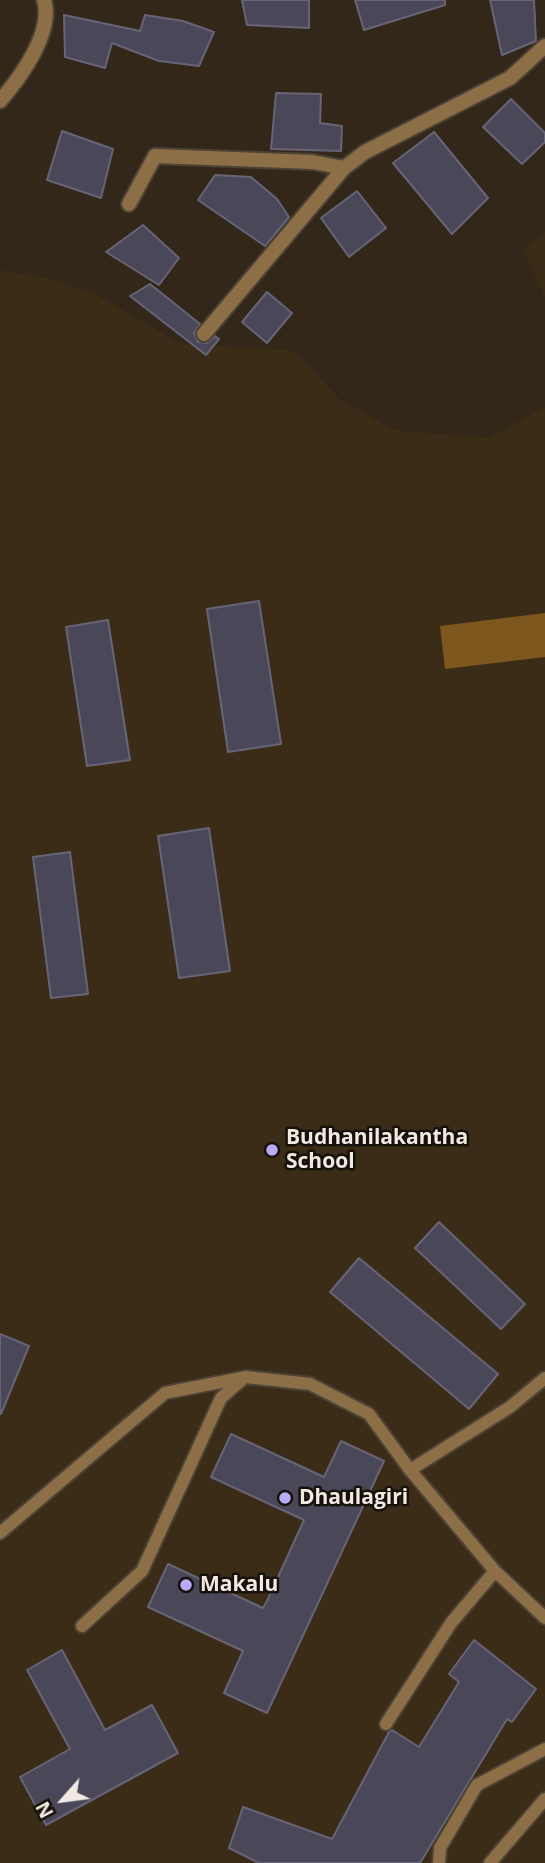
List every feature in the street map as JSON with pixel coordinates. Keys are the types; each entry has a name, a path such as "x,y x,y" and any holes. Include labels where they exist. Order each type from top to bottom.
{"street":[{"path":"0,101 39,44 47,8 44,0"},
{"path":"204,334 344,168 365,152 510,78 545,46"},
{"path":"129,204 155,156 313,162 344,168"}],"lane":[{"path":"82,1626 142,1571 220,1398 246,1377"},
{"path":"0,1533 165,1393 246,1377 310,1384 369,1414 410,1470 495,1570 545,1618"},
{"path":"410,1470 510,1407 545,1378"},
{"path":"386,1724 451,1623 495,1570"},
{"path":"439,1863 440,1848 477,1785 545,1749"},
{"path":"490,1863 545,1799"}],"shaded area":[{"path":"545,232 545,298 523,250"},
{"name":"Budhanilakantha School","path":"0,270 52,279 97,295 181,344 289,350 305,361 338,398 394,430 488,438 545,407 545,1863 0,1863"},
{"path":"545,613 545,657 445,669 440,626"}],"building":[{"path":"242,0 309,0 309,28 247,25"},
{"path":"355,0 445,0 445,5 364,30"},
{"path":"490,0 534,0 536,41 502,55"},
{"path":"64,15 140,31 145,15 183,21 214,32 199,66 159,61 112,43 105,68 65,57"},
{"path":"276,93 321,94 320,123 342,126 341,151 271,149"},
{"path":"511,99 545,133 545,142 522,164 483,127"},
{"path":"62,131 113,149 101,198 47,180"},
{"path":"434,132 488,198 452,234 393,163"},
{"path":"215,175 251,177 277,199 289,217 265,246 198,200"},
{"path":"357,191 386,228 349,257 321,218"},
{"path":"143,225 179,258 159,285 106,252"},
{"path":"150,284 200,324 194,333 198,342 207,343 215,336 219,339 206,355 130,296"},
{"path":"267,292 292,313 267,343 242,322"},
{"path":"259,601 281,744 228,752 207,609"},
{"path":"108,620 130,760 87,766 66,627"},
{"path":"209,828 230,971 179,978 158,836"},
{"path":"70,852 88,994 51,998 33,857"},
{"path":"439,1222 525,1304 501,1329 415,1248"},
{"path":"359,1258 498,1374 469,1409 330,1292"},
{"path":"0,1334 29,1346 1,1414 0,1414"},
{"path":"231,1434 324,1477 341,1441 384,1461 267,1713 224,1693 243,1651 148,1607 168,1564 263,1608 267,1601 304,1520 211,1477"},
{"path":"474,1640 536,1689 512,1722 507,1719 420,1863 259,1863 229,1848 243,1807 332,1839 389,1732 392,1730 419,1747 459,1682 449,1674"},
{"path":"62,1650 105,1730 152,1705 178,1753 46,1825 20,1777 70,1749 27,1670"}],"place":[{"name":"Budhanilakantha School","path":"272,1150"},
{"name":"Dhaulagiri","path":"285,1498"},
{"name":"Makalu","path":"186,1585"}]}
